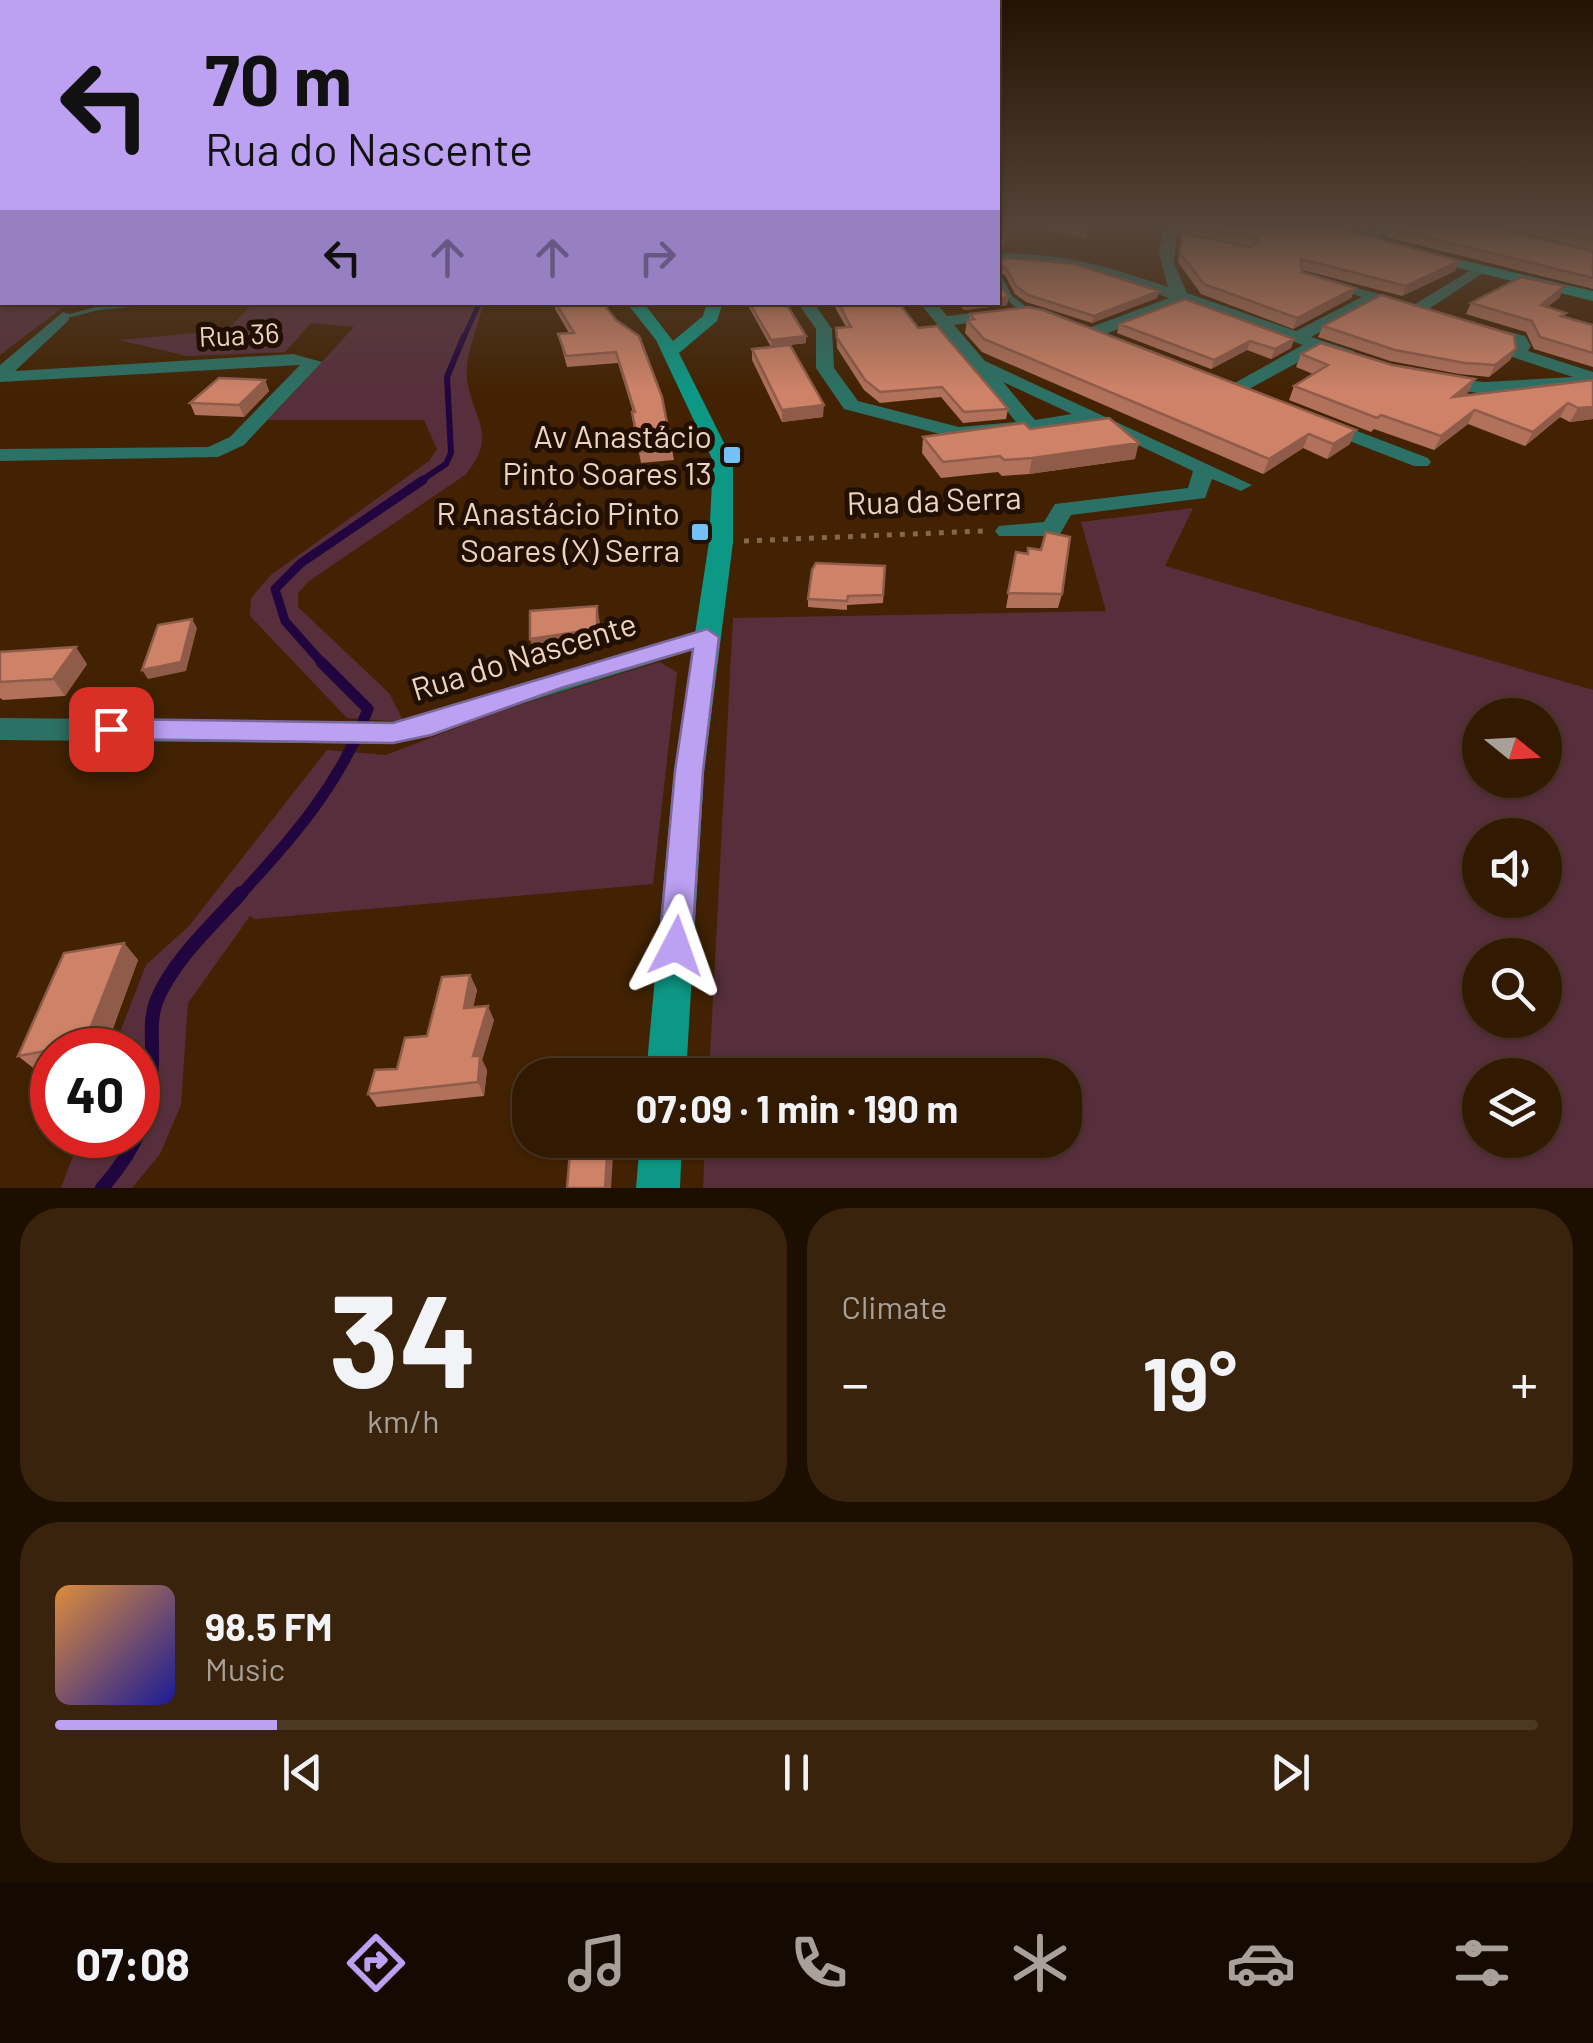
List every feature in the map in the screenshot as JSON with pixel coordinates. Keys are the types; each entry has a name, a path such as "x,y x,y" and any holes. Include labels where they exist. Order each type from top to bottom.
{"street":[{"path":"1130,280 1365,361"},
{"path":"1174,280 1182,298"},
{"path":"1323,280 1427,311 1468,280"},
{"path":"1527,280 1593,296"},
{"path":"1296,338 1375,296"},
{"path":"1124,346 1084,330 1182,298"},
{"path":"637,305 664,334 724,461 721,542 689,771 667,1058"},
{"path":"664,334 716,305"},
{"path":"664,334 697,330 711,318 716,305"},
{"path":"806,305 824,329 825,368 850,405 959,433 1032,428 1092,416"},
{"path":"930,305 1032,428"},
{"path":"943,321 1036,313"},
{"path":"0,376 63,317"},
{"path":"1470,324 1519,340 1522,346 1518,353 1530,359 1593,379"},
{"path":"1237,391 1316,345"},
{"name":"Rua 36","path":"0,376 293,359 312,362 237,441 211,453 0,454"},
{"path":"983,366 1241,485"},
{"path":"1427,379 1484,388 1593,379"},
{"path":"1310,419 1421,462"},
{"name":"Rua da Serra","path":"1006,530 1052,529 1062,509 1197,493 1204,468"},
{"name":"Rua do Nascente","path":"0,729 393,733 421,728 552,682 707,637"},
{"path":"658,1188 660,1158"}],"lane":[{"path":"1000,280 1009,297 1036,313"},
{"path":"63,317 99,308 140,305"}],"path":[{"name":"Rua da Serra","path":"721,542 1006,530"}],"shaded area":[{"path":"0,305 110,305 62,308 0,355"},
{"path":"251,305 486,305 469,353 467,371 482,438 475,461 465,475 309,581 298,593 298,607 389,693 404,722 347,718 250,616 251,598 271,575 429,461 437,449 424,420 268,420 354,327 311,323 285,352 187,356 119,340 227,330"},
{"path":"1193,508 1165,566 1593,690 1593,1188 703,1188 704,1158 1082,1158 1082,1058 710,1058 733,618 1106,611 1081,522"},
{"path":"659,662 677,672 653,884 255,919 250,916 188,1003 181,1105 160,1154 160,1028 122,1028 146,965 189,926 327,750 386,755 503,710"},
{"path":"72,1158 157,1158 132,1188 61,1188"}],"building":[{"path":"1013,280 1126,280 1159,291 1094,316 1028,295"},
{"path":"1201,280 1330,280 1355,288 1297,318"},
{"path":"1384,280 1418,280 1406,286"},
{"path":"1514,280 1565,286 1541,305 1566,313 1561,316 1593,325 1593,353 1540,337 1532,321 1471,303"},
{"path":"1381,295 1514,335 1516,349 1495,365 1465,363 1395,350 1323,326"},
{"path":"1185,299 1294,339 1275,349 1250,341 1214,360 1119,324"},
{"path":"557,305 604,305 616,320 639,336 662,397 672,449 640,452 635,412 616,352 566,356 558,334 574,333"},
{"path":"751,305 787,305 806,336 771,340"},
{"path":"840,305 900,305 918,328 937,326 1008,409 964,412 942,387 880,392 865,380 837,338 836,328 851,327"},
{"path":"1028,307 1356,430 1333,444 1309,434 1269,459 984,339 967,320 974,319 970,314"},
{"path":"1321,343 1392,365 1475,379 1453,397 1593,380 1593,407 1578,408 1568,403 1533,432 1475,410 1441,436 1381,415 1377,418 1294,386 1328,365 1301,354"},
{"path":"790,345 824,405 782,410 752,349"},
{"path":"219,378 265,380 239,405 190,403"},
{"path":"1109,418 1139,443 1032,458 1004,460 1000,456 943,462 923,437 1024,423 1030,429"},
{"path":"1046,532 1070,537 1062,594 1008,593 1016,552 1028,554 1028,548 1041,550"},
{"path":"816,563 885,566 883,595 848,596 847,601 808,599"},
{"path":"597,606 597,629 530,639 530,611"},
{"path":"192,619 181,662 142,670 158,625"},
{"path":"76,647 53,679 0,682 0,652"},
{"path":"124,943 90,1028 31,1028 64,953"},
{"path":"470,975 464,1008 488,1006 473,1056 480,1056 478,1082 368,1094 375,1070 397,1069 405,1038 427,1036 442,977"},
{"path":"30,1029 30,1054 18,1056"},
{"path":"570,1158 607,1158 605,1188 567,1188"}],"waterway":[{"path":"463,339 479,305"},
{"path":"419,482 446,464 451,453 447,377 464,336"},
{"path":"324,665 285,621 275,589 301,563 423,480"},
{"path":"321,662 324,665"},
{"path":"239,896 329,786 368,709 324,665"},
{"path":"102,1188 133,1145 145,1116 151,1082 153,1017 163,987 194,944 241,893"}],"place":[{"name":"Av Anastácio Pinto Soares 13","path":"732,455"},
{"name":"R Anastácio Pinto Soares (X) Serra","path":"700,532"}],"route":[{"path":"111,729 393,733 421,728 552,682 707,637 689,771 676,946"}]}
